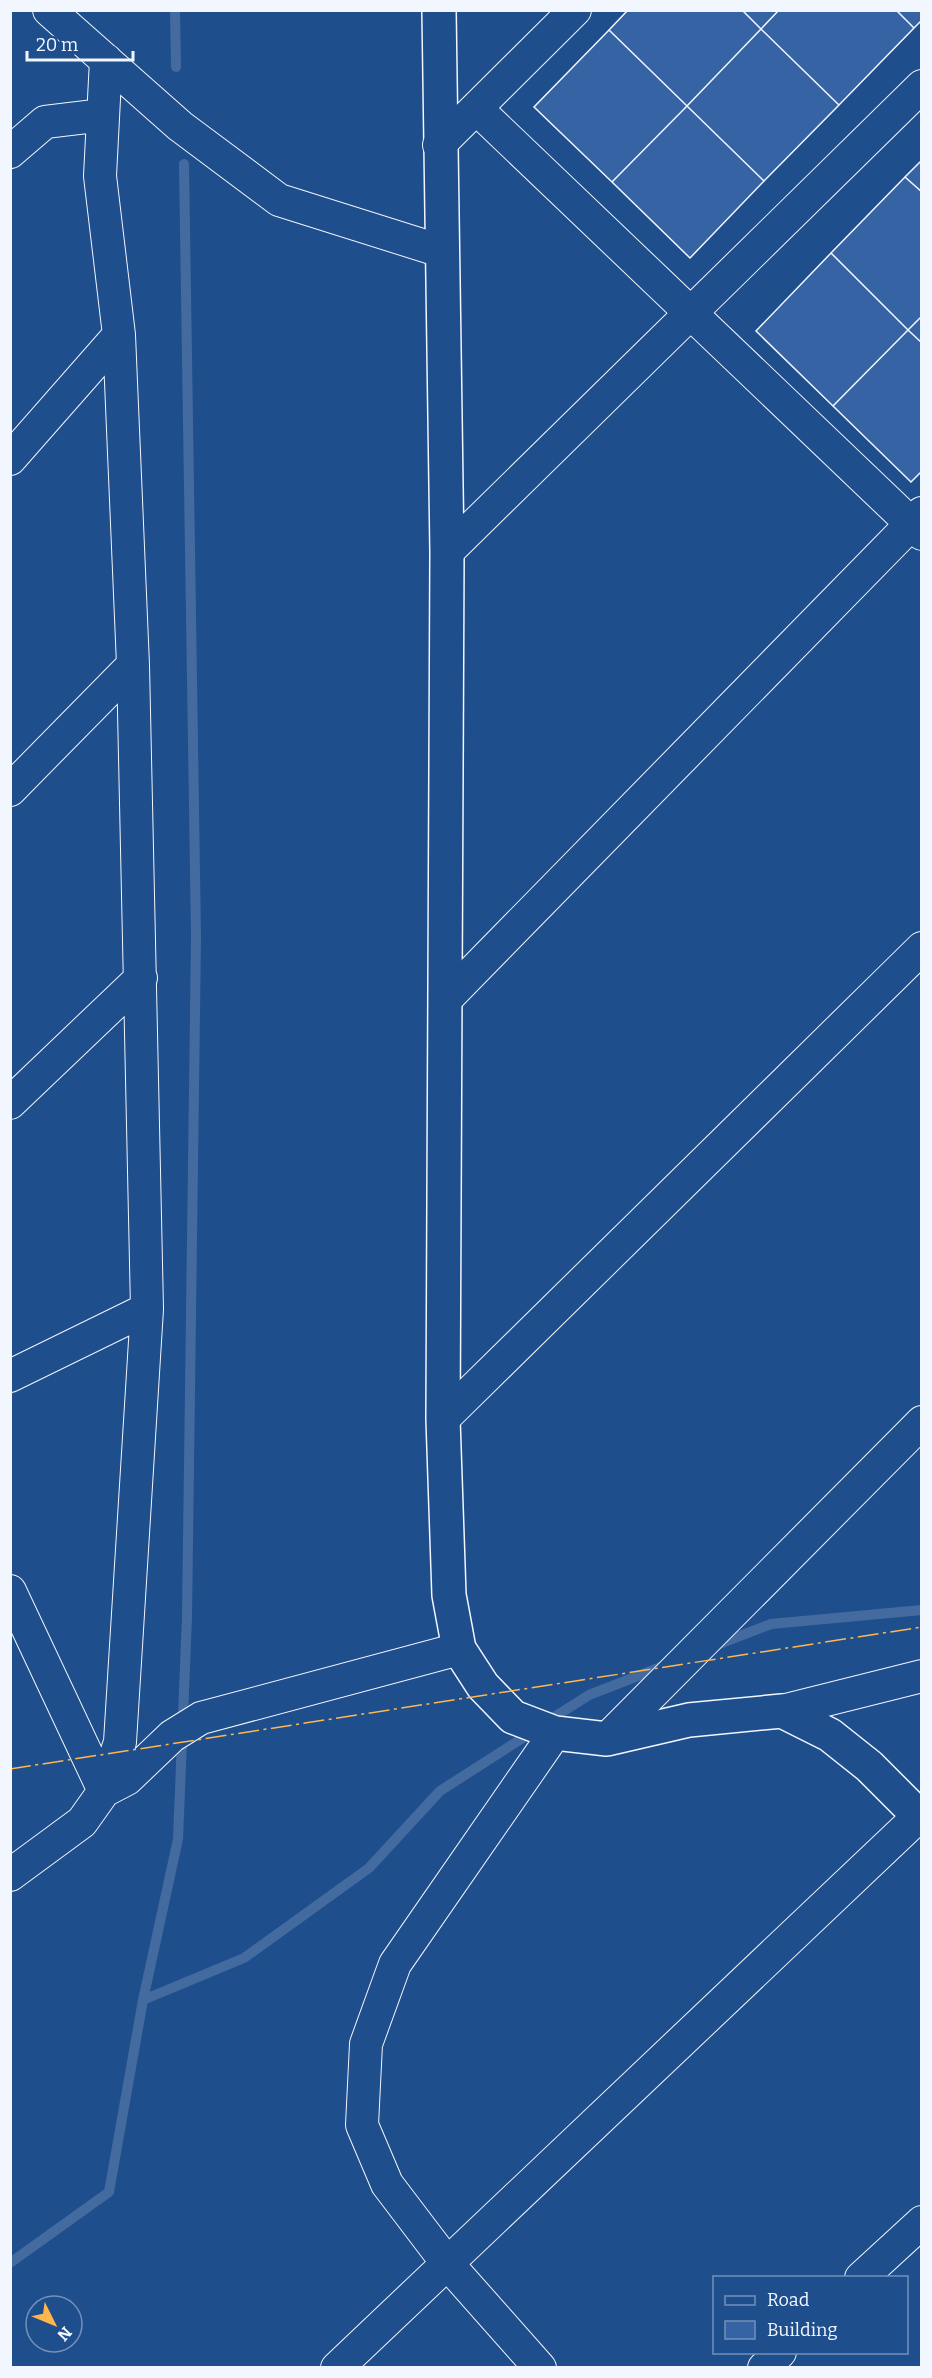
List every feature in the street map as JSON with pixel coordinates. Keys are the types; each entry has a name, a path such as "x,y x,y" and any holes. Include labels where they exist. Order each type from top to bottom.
{"street":[{"path":"49,10 180,126 279,200 441,251"},
{"path":"439,10 439,145 447,552 443,1419 449,1595 459,1649 483,1686 513,1717 555,1733 607,1739 689,1720 782,1711 921,1676"},
{"path":"439,145 478,110 575,10"},
{"path":"10,1875 82,1822 104,1791 120,1742 147,1309 133,665 119,335 100,176 106,60"},
{"path":"447,552 921,86"},
{"path":"446,999 918,524 478,110"},
{"path":"10,152 45,122 103,115"},
{"path":"10,459 119,335"},
{"path":"10,790 133,665"},
{"path":"443,1419 921,948"},
{"path":"10,1103 141,978"},
{"path":"10,1376 147,1309"},
{"path":"607,1739 921,1422"},
{"path":"10,1591 104,1791"},
{"path":"104,1791 127,1779 172,1736 201,1718 459,1649"},
{"path":"338,2367 920,1817 869,1766 830,1734 782,1711"},
{"path":"540,2367 447,2263 387,2184 362,2125 366,2044 395,1965 555,1733"},
{"path":"862,2276 921,2222"},
{"path":"764,2367 778,2354"}],"building":[{"path":"628,10 742,10 761,29 687,106 609,30"},
{"path":"742,10 779,10 761,29"},
{"path":"779,10 896,10 914,28 839,105 761,29"},
{"path":"896,10 922,10 922,20 914,28"},
{"path":"761,29 839,105 764,181 687,106"},
{"path":"609,30 687,106 612,182 534,107"},
{"path":"687,106 764,181 690,258 612,182"},
{"path":"922,160 922,192 905,177"},
{"path":"905,177 922,192 922,316 908,330 831,253"},
{"path":"831,253 908,330 833,406 756,331"},
{"path":"922,316 922,343 908,330"},
{"path":"908,330 922,343 922,471 911,482 833,406"}],"waterway":[{"path":"175,10 176,67"},
{"path":"10,2263 109,2192 143,2000 178,1839 187,1617 196,937 184,164"},
{"path":"714,1646 771,1624 922,1610"},
{"path":"545,1723 589,1695 666,1665"},
{"path":"143,2000 244,1958 369,1868 440,1791 532,1732"}],"power":[{"path":"10,1769 922,1627"}]}
